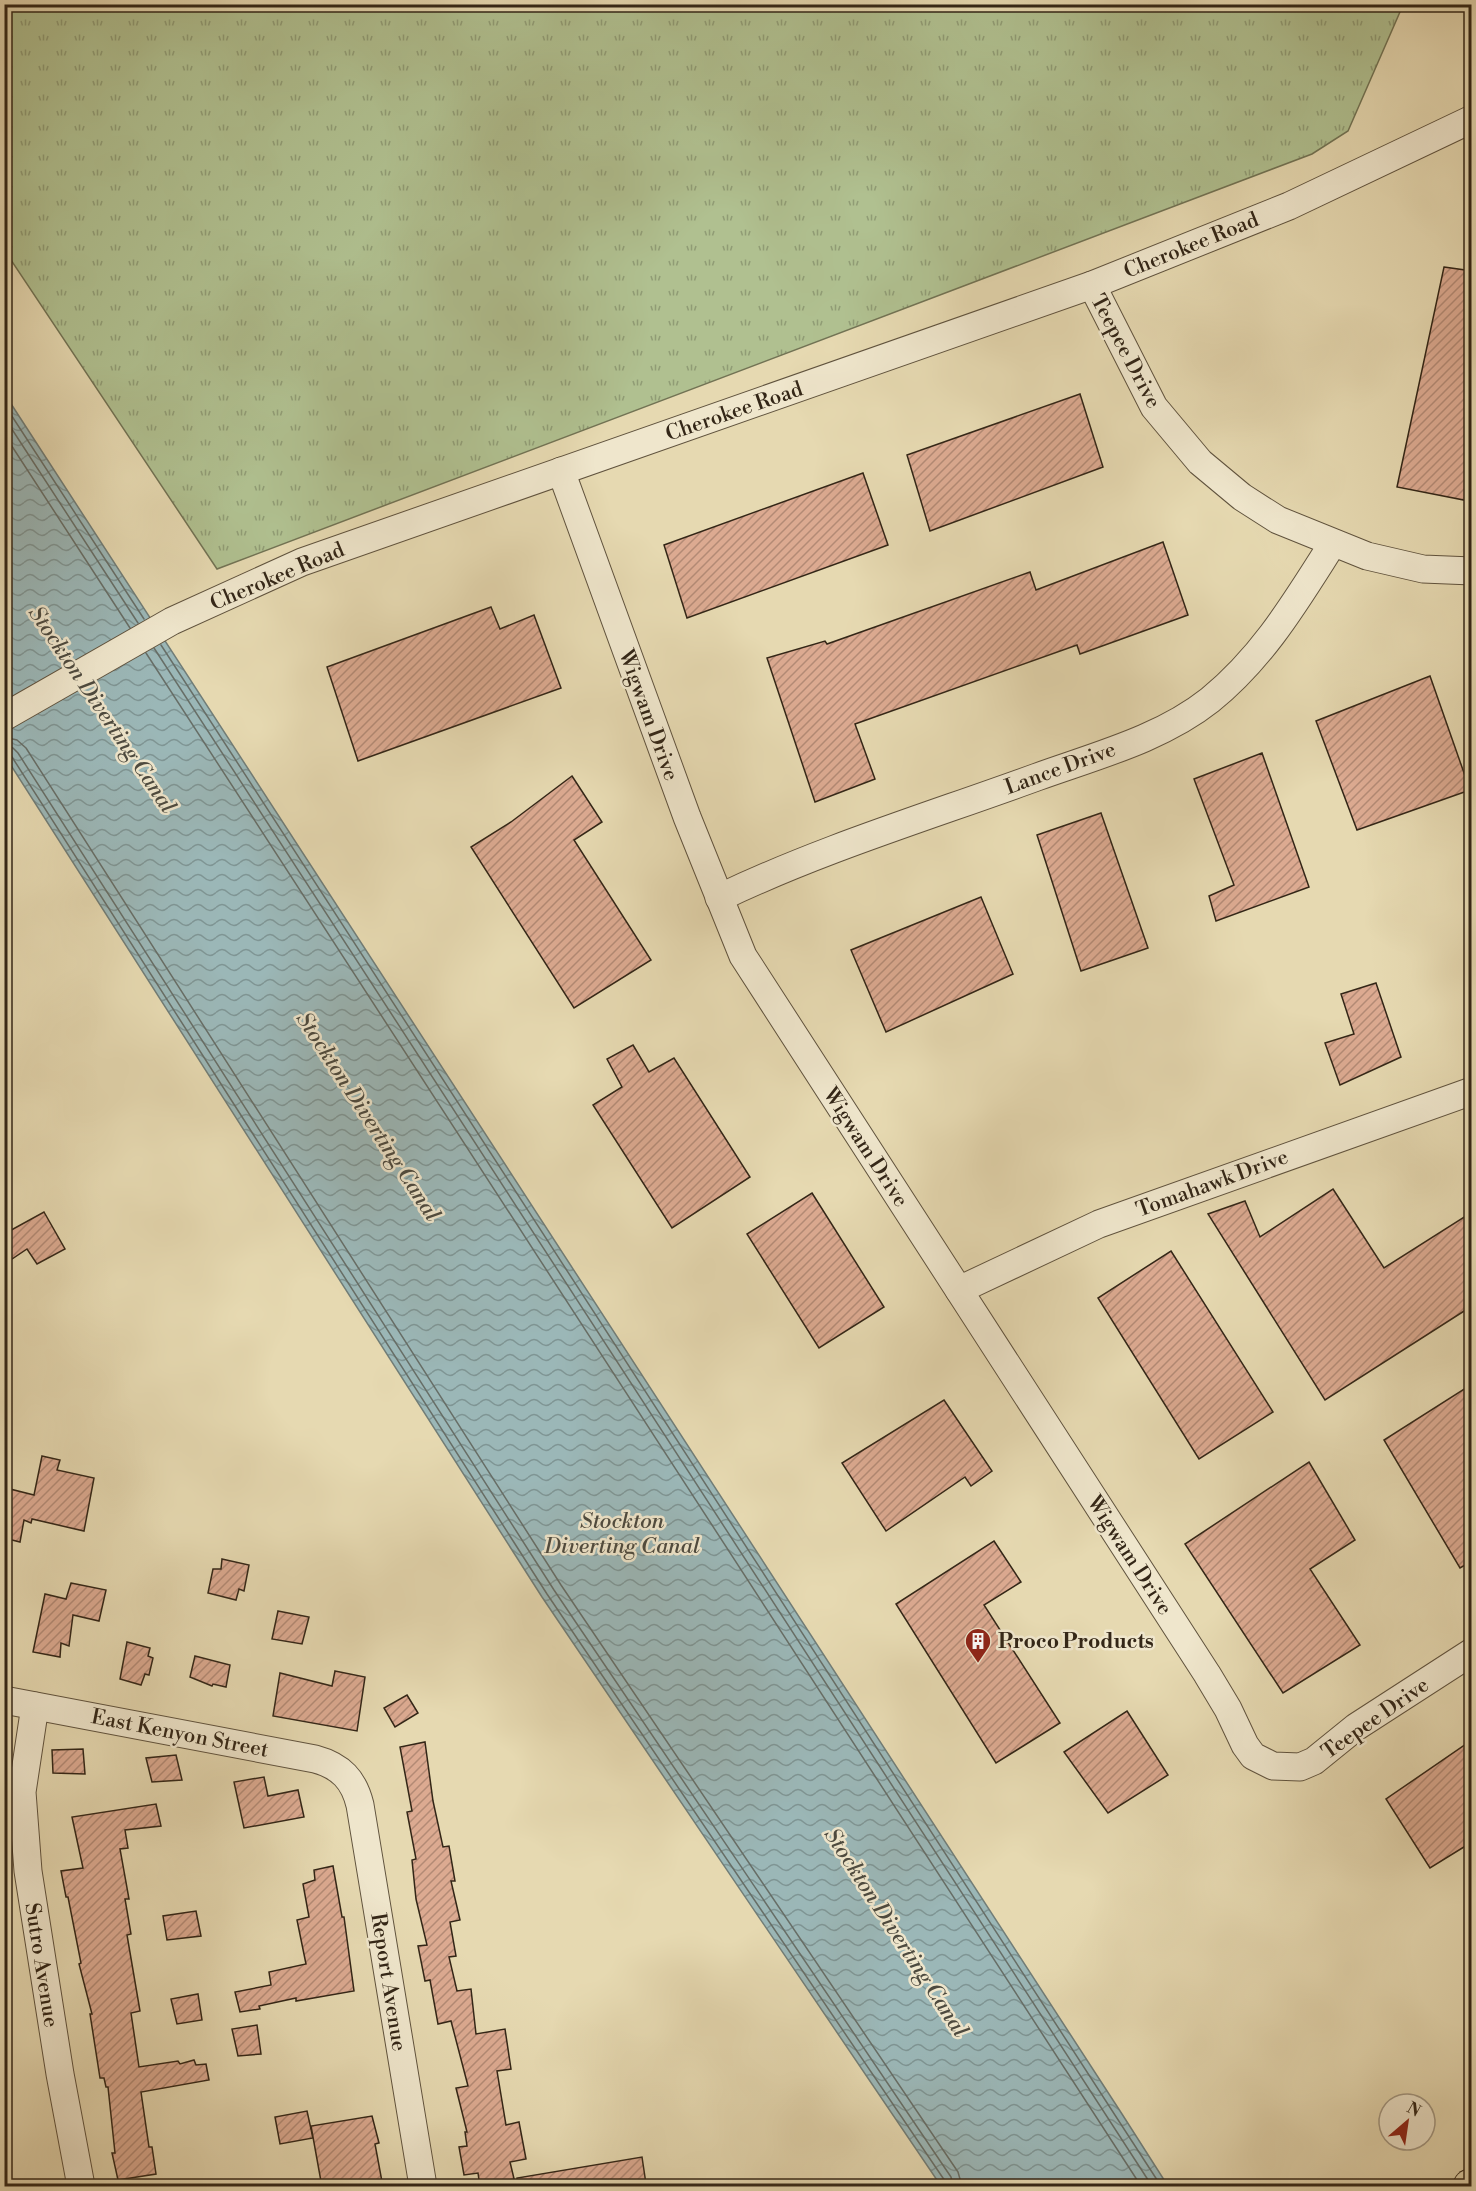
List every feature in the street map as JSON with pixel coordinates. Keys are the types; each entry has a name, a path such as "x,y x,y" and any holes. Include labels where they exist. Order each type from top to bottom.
{"street":[{"name":"Cherokee Road","path":"4,717 172,621 302,562 1092,285 1289,206 1472,119"},
{"name":"Teepee Drive","path":"1092,285 1154,407 1200,462 1242,497 1278,520 1367,556 1423,568 1472,571"},
{"name":"Wigwam Drive","path":"561,471 682,807 743,956 1207,1674 1228,1709 1245,1745 1254,1756 1274,1766"},
{"name":"Lance Drive","path":"719,898 774,872 1087,759 1155,733 1183,718 1209,700 1246,668 1281,626 1333,543"},
{"name":"Tomahawk Drive","path":"959,1290 1100,1224 1472,1090"},
{"name":"Teepee Drive","path":"1274,1766 1300,1767 1314,1761 1356,1727 1472,1652"},
{"name":"East Kenyon Street","path":"4,1700 315,1759 330,1763 350,1780"},
{"name":"Sutro Avenue","path":"35,1706 22,1792 28,1871 60,2074 81,2187"},
{"name":"Report Avenue","path":"350,1780 356,1790 360,1805 423,2187"}],"green space":[{"path":"4,5 1403,5 1348,131 1312,154 217,569 5,251"}],"water":[{"name":"Stockton Diverting Canal","path":"4,393 1168,2186 941,2186 542,1597 5,756"}],"building":[{"path":"1444,267 1472,271 1472,487 1469,501 1397,487"},
{"path":"1080,394 1103,467 930,531 907,455"},
{"path":"863,473 888,545 687,618 664,545"},
{"path":"1163,542 1188,615 1080,654 1077,645 855,724 875,779 815,802 767,658 825,641 827,644 1030,572 1036,590"},
{"path":"491,607 500,629 534,615 561,688 358,761 327,667"},
{"path":"1430,676 1470,790 1357,830 1316,721"},
{"path":"1262,753 1309,887 1216,921 1209,896 1234,885 1194,779"},
{"path":"572,776 602,822 574,840 651,960 574,1008 471,847 511,822"},
{"path":"1101,813 1148,948 1081,971 1037,835"},
{"path":"981,897 1013,974 886,1032 851,950"},
{"path":"1376,983 1401,1057 1340,1085 1325,1043 1354,1034 1341,994"},
{"path":"633,1045 649,1072 674,1058 750,1177 672,1228 593,1105 622,1087 607,1059"},
{"path":"1333,1189 1384,1268 1472,1212 1472,1306 1325,1400 1208,1214 1245,1201 1260,1237"},
{"path":"812,1193 884,1307 819,1348 747,1234"},
{"path":"44,1212 65,1249 37,1264 27,1249 12,1259 4,1247 4,1234"},
{"path":"1171,1251 1273,1412 1199,1459 1098,1298"},
{"path":"1472,1384 1472,1561 1460,1568 1384,1440"},
{"path":"944,1400 992,1471 971,1486 965,1477 886,1531 842,1463"},
{"path":"42,1456 60,1460 57,1470 94,1478 84,1531 32,1519 31,1523 24,1520 20,1542 4,1538 4,1515 10,1489 34,1495"},
{"path":"1309,1462 1355,1540 1310,1569 1360,1645 1283,1693 1185,1544"},
{"name":"Proco Products","path":"994,1541 1021,1582 984,1605 1060,1723 996,1763 896,1604"},
{"path":"222,1559 249,1565 244,1591 239,1589 236,1600 208,1593 213,1569 221,1569"},
{"path":"71,1583 106,1590 99,1621 73,1615 69,1646 61,1643 60,1657 33,1652 45,1594 66,1599"},
{"path":"278,1611 309,1617 302,1644 272,1639"},
{"path":"127,1642 150,1648 148,1656 153,1658 149,1675 145,1674 141,1685 120,1679"},
{"path":"195,1656 230,1665 226,1687 213,1684 212,1686 190,1677"},
{"path":"335,1671 365,1677 357,1731 273,1716 280,1673 332,1686"},
{"path":"407,1695 418,1713 395,1727 384,1708"},
{"path":"1127,1711 1168,1775 1108,1813 1064,1752"},
{"path":"1472,1740 1472,1842 1430,1868 1386,1799"},
{"path":"425,1742 433,1801 443,1847 449,1846 455,1881 451,1881 460,1920 450,1922 456,1956 449,1957 457,1991 471,1989 476,2034 505,2029 511,2069 497,2071 506,2125 519,2122 526,2159 510,2162 516,2187 480,2187 478,2173 464,2175 459,2147 467,2146 465,2132 467,2132 456,2088 468,2086 451,2021 438,2024 430,1980 425,1981 418,1946 427,1945 416,1899 412,1860 416,1859 407,1812 412,1811 400,1747"},
{"path":"83,1749 85,1774 53,1773 52,1750"},
{"path":"176,1755 182,1780 152,1782 146,1758"},
{"path":"264,1777 268,1796 298,1790 304,1817 244,1828 234,1782"},
{"path":"156,1804 161,1826 125,1830 128,1848 120,1849 129,1899 125,1899 131,1934 127,1935 140,2011 131,2013 139,2067 178,2061 180,2064 194,2060 196,2065 206,2064 209,2080 141,2092 149,2147 152,2147 156,2174 118,2180 112,2153 115,2153 108,2087 106,2087 104,2078 100,2078 90,2014 92,2014 79,1964 81,1963 61,1871 83,1868 72,1817"},
{"path":"333,1866 342,1917 344,1917 354,1991 296,2001 296,1998 259,2006 260,2009 240,2012 235,1992 271,1985 269,1972 306,1964 297,1920 309,1917 303,1884 315,1880 314,1870"},
{"path":"196,1911 201,1936 167,1940 163,1916"},
{"path":"198,1994 202,2020 177,2024 171,1999"},
{"path":"257,2025 261,2054 238,2056 232,2029"},
{"path":"307,2111 313,2138 280,2144 275,2117"},
{"path":"372,2116 379,2143 375,2144 383,2187 322,2187 311,2126"},
{"path":"642,2157 646,2184 634,2187 518,2187 517,2178"}],"place":[{"name":"Proco Products","path":"978,1664"}]}
